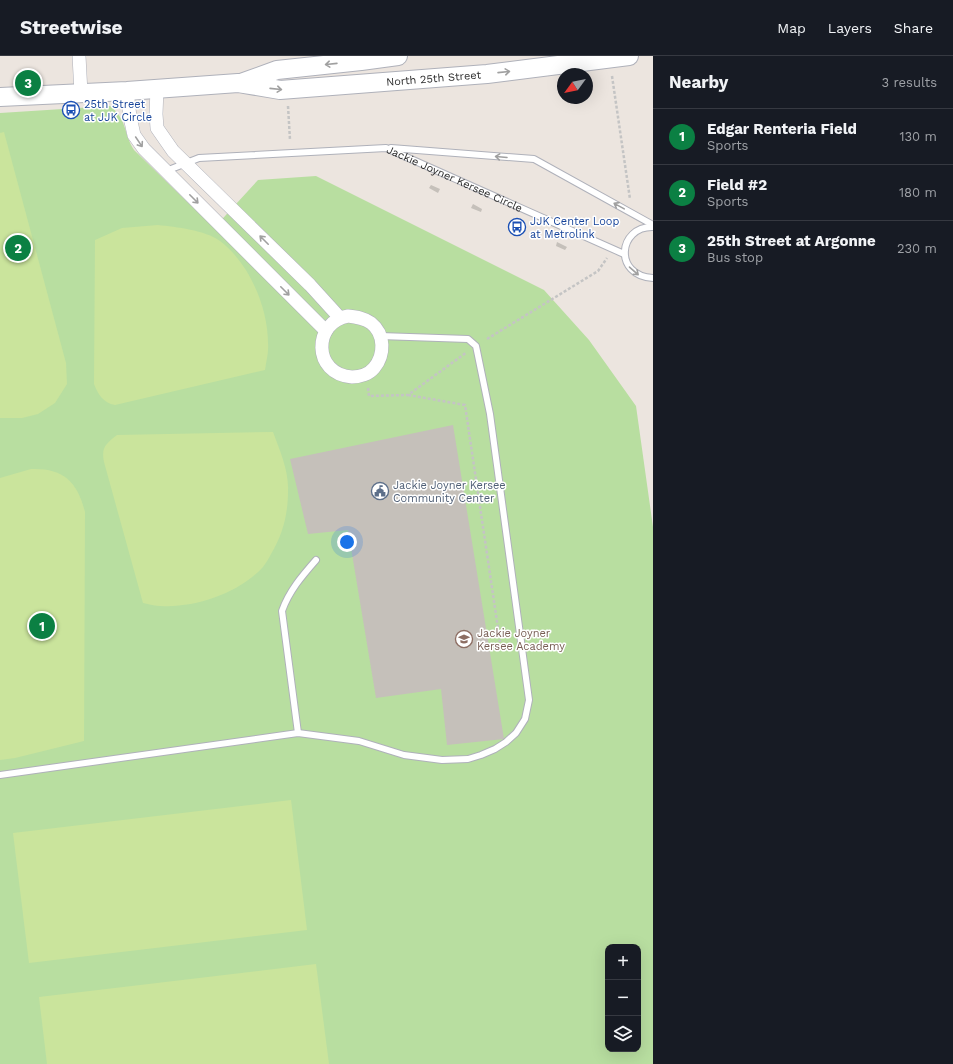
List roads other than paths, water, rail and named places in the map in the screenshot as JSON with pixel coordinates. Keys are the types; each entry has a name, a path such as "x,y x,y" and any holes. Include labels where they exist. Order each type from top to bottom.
{"main road":[{"name":"North 25th Street","path":"238,83 277,70 398,56"},
{"name":"North 25th Street","path":"0,97 126,91 238,83 280,90 486,74 629,56"}],"street":[{"path":"79,56 82,93"},
{"path":"157,89 156,114 158,128 173,151 310,285 340,318"},
{"path":"126,91 134,135 144,149 326,331"},
{"path":"359,317 370,323 380,336 382,347 381,356 374,368 367,374 357,377 342,376 333,371 325,362 321,348 324,335 330,326 340,318 359,317"}],"lane":[{"name":"Jackie Joyner Kersee Circle","path":"166,171 185,162 199,158 386,148 624,254"},
{"path":"386,148 534,159 653,226"},
{"path":"653,226 638,230 631,235 625,245 624,254 627,264 632,271 644,277 653,278"},
{"path":"0,775 298,733 359,741 404,754 442,760 468,759 495,749 516,733 525,719 529,700 490,414 476,346 468,339 380,336"},
{"path":"298,733 282,611 287,598 298,580 316,560"}],"place":[{"name":"25th Street at Argonne","path":"28,83"},
{"name":"25th Street at JJK Circle","path":"71,110"},
{"name":"JJK Center Loop at Metrolink","path":"517,227"},
{"name":"Field #2","path":"18,248"},
{"name":"Jackie Joyner Kersee Community Center","path":"380,491"},
{"name":"Edgar Renteria Field","path":"42,626"},
{"name":"Jackie Joyner Kersee Academy","path":"464,639"}]}
